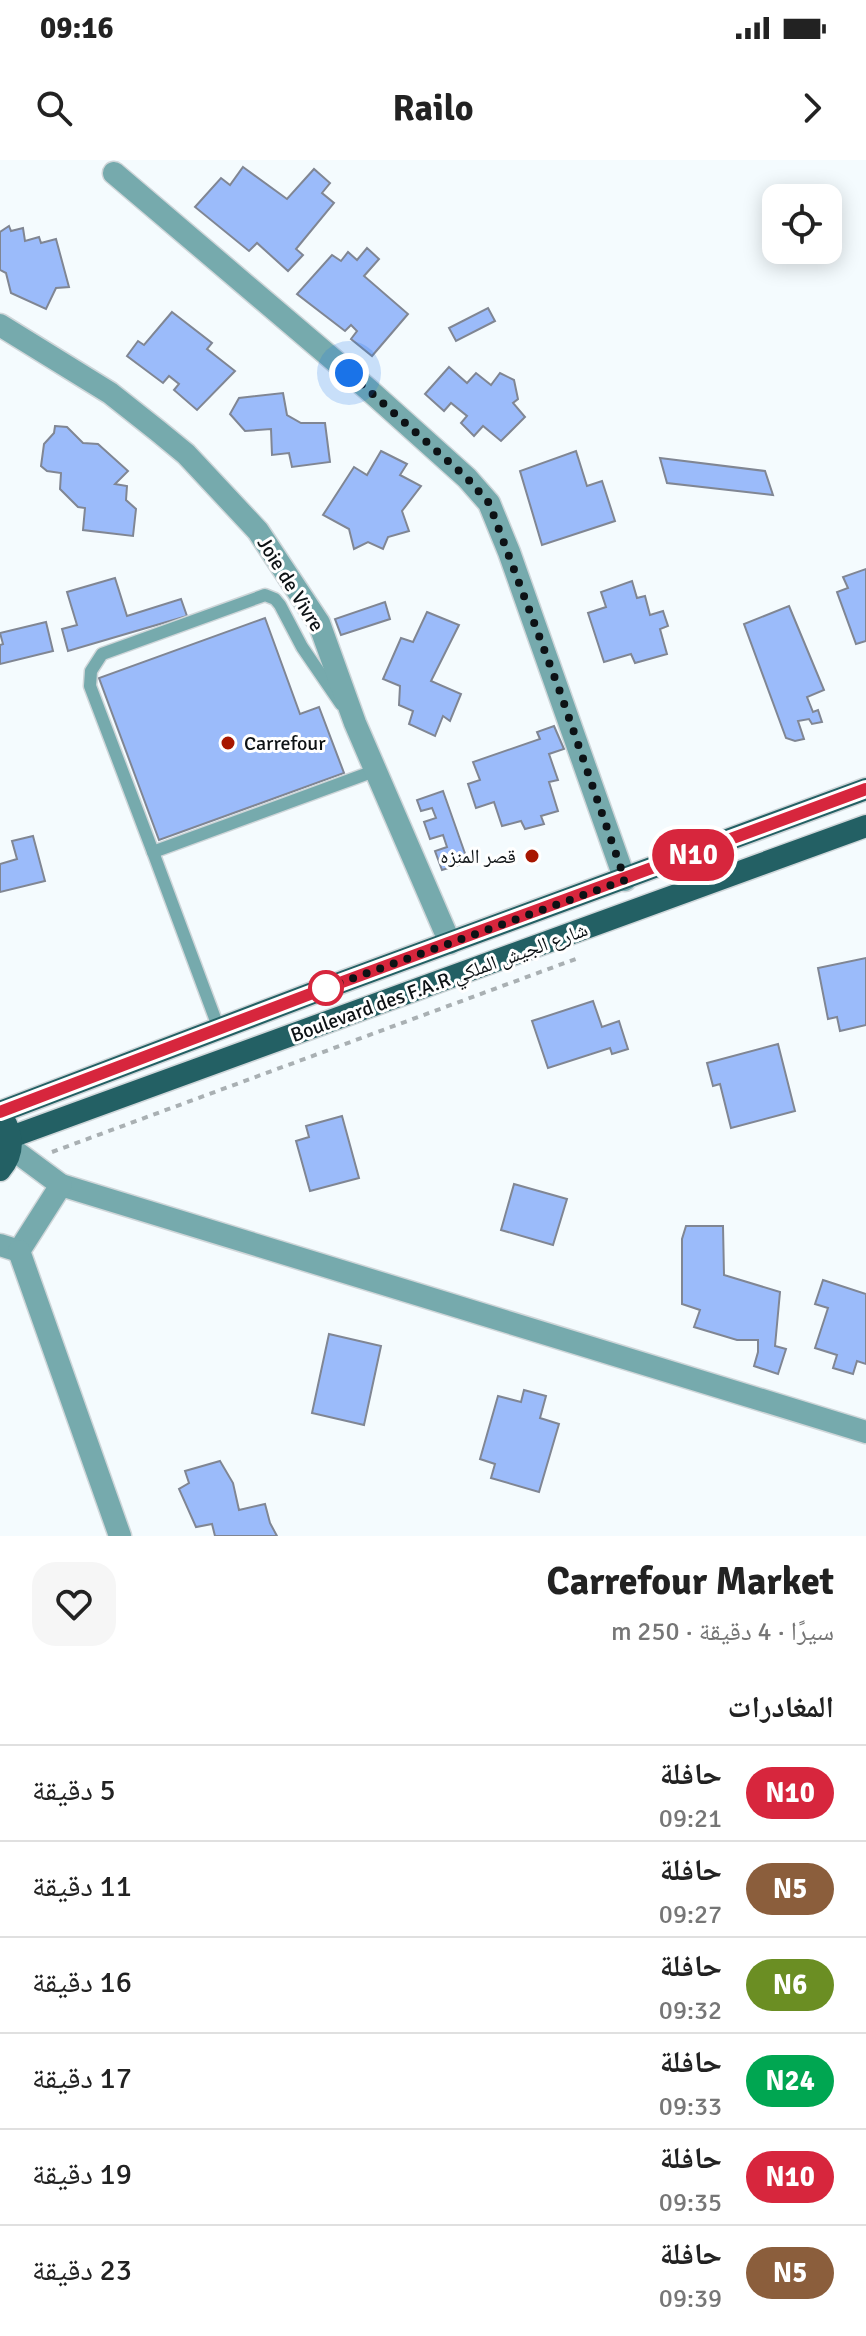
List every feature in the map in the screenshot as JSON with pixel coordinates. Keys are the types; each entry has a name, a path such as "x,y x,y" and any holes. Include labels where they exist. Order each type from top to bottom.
{"main road":[{"name":"Boulevard des F.A.R شارع الجيش الملكي","path":"866,789 219,1029 0,1114 17,1148 866,826"},
{"path":"0,1170 17,1148"}],"street":[{"path":"114,173 369,390 481,490 509,552 625,880"},
{"name":"Joie de Vivre","path":"0,325 110,393 146,421 186,454 258,531 319,623 355,723 450,943"},
{"path":"17,1148 61,1185 866,1432"},
{"path":"61,1185 9,1248 120,1536"}],"lane":[{"path":"219,1029 90,686 91,671 102,654 259,596 269,596 280,605 302,647 355,723"},
{"path":"153,852 377,770"}],"path":[{"path":"17,1148 583,956"}],"building":[{"path":"243,167 287,199 314,169 330,183 322,193 334,203 296,249 303,255 288,271 257,243 249,251 195,207 221,178 230,185"},
{"path":"9,226 11,231 23,228 25,241 39,237 41,243 56,239 69,287 56,288 46,309 11,293 6,273 0,270 0,232"},
{"path":"367,248 379,259 364,276 408,314 372,356 351,339 357,331 351,325 345,331 297,294 332,255 341,261 348,252 357,260"},
{"path":"488,308 495,321 456,341 449,328"},
{"path":"172,312 212,343 207,349 235,371 197,410 174,390 179,384 169,376 163,383 127,356 138,341 144,345"},
{"path":"449,367 467,383 476,373 491,385 500,373 514,380 518,399 513,403 525,417 501,441 483,426 474,436 461,423 467,416 451,403 444,411 425,394"},
{"path":"283,393 287,415 301,423 325,423 330,462 292,467 289,453 272,455 271,429 245,431 230,414 239,398"},
{"path":"55,426 67,427 83,443 98,444 128,471 115,484 127,486 126,500 136,509 133,536 83,530 85,508 78,507 60,489 61,473 47,471 41,466 44,444 54,433"},
{"path":"381,451 407,464 400,475 421,486 402,511 409,531 388,537 383,549 368,542 354,549 349,529 323,515 354,467 367,475"},
{"path":"576,451 587,486 602,481 615,521 542,545 520,471"},
{"path":"660,458 765,471 773,495 667,483"},
{"path":"866,569 866,641 856,644 837,592 848,588 843,577"},
{"path":"115,578 127,616 181,599 187,616 68,651 62,629 77,625 67,592"},
{"path":"632,581 637,598 645,596 650,615 663,611 668,626 660,629 667,654 635,663 631,654 604,662 588,613 606,607 601,592"},
{"path":"385,602 390,619 341,635 335,619"},
{"path":"789,606 824,690 807,697 813,712 818,710 822,722 812,724 809,719 798,721 804,739 795,741 786,738 744,624"},
{"path":"427,612 459,625 431,681 461,694 450,721 443,716 435,736 409,724 413,711 399,705 400,686 383,679 401,638 413,642"},
{"name":"Carrefour","path":"265,618 300,714 319,707 344,773 159,840 99,678"},
{"path":"46,622 53,651 0,664 0,645 3,644 0,633"},
{"path":"554,726 564,749 549,754 558,780 549,782 558,811 541,816 544,824 525,829 521,821 502,826 494,802 476,808 468,784 480,780 473,762 540,739 537,732"},
{"path":"443,791 468,862 442,870 435,851 447,847 443,835 430,839 424,822 436,818 432,808 421,811 417,800"},
{"path":"33,836 45,881 0,892 0,864 17,859 12,841"},
{"path":"866,958 866,1025 840,1031 837,1017 828,1019 818,968"},
{"path":"593,1001 602,1027 619,1021 628,1049 612,1054 610,1048 548,1068 532,1021"},
{"path":"778,1044 795,1111 731,1128 720,1084 713,1086 707,1063"},
{"path":"342,1116 359,1178 310,1191 296,1141 309,1137 306,1126"},
{"path":"514,1184 567,1199 553,1245 501,1230"},
{"path":"686,1226 723,1226 724,1275 780,1292 775,1346 786,1349 778,1374 754,1366 758,1340 737,1340 694,1327 700,1310 682,1304 682,1239"},
{"path":"823,1280 866,1294 866,1364 857,1361 853,1374 833,1368 837,1355 815,1348 828,1308 815,1304"},
{"path":"329,1334 381,1346 364,1425 312,1413"},
{"path":"524,1390 546,1396 540,1418 559,1424 539,1492 491,1478 495,1464 480,1459 498,1396 521,1402"},
{"path":"220,1461 233,1483 239,1510 265,1504 277,1536 215,1536 212,1524 196,1527 179,1489 189,1483 185,1471"}],"bus line":[{"name":"N10","path":"0,1112 866,789"}],"place":[{"name":"Carrefour","path":"228,743"},
{"name":"قصر المنزه","path":"532,856"}],"route":[{"path":"326,988 625,880 559,689 489,503 481,490 349,373"}]}
